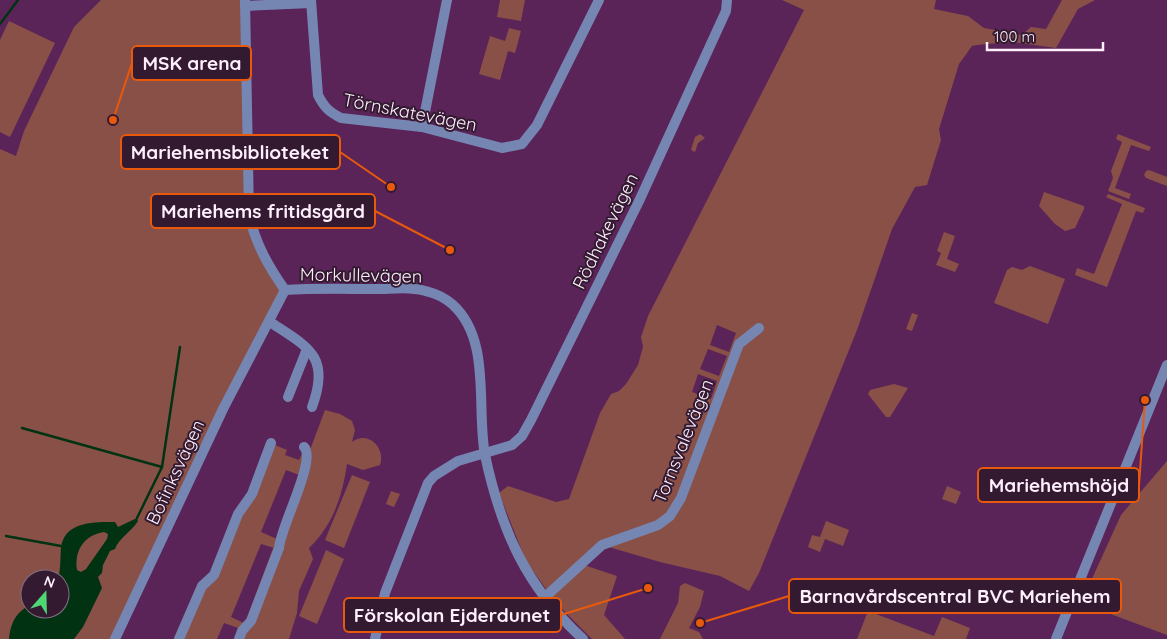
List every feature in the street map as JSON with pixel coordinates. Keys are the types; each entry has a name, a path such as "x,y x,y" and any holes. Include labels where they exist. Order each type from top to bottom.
{"street":[{"path":"422,127 447,0"},
{"name":"Törnskatevägen","path":"311,2 318,95 324,107 341,118 422,127 502,148 522,144 537,125 599,0"},
{"name":"Rödhakevägen","path":"375,639 385,592 428,483 458,461 512,445 522,436 532,420 640,199 726,11 728,0"},
{"path":"245,3 311,2"},
{"name":"Morkullevägen","path":"245,3 249,215 254,236 264,259 285,290 313,288 412,289 428,291 452,304 466,319 477,351 485,454 495,498 522,566 544,598 583,639"},
{"name":"Bofinksvägen","path":"115,639 222,409 270,322 285,290"},
{"path":"270,322 313,354 320,372 320,383 312,407"},
{"name":"Tornsvalevägen","path":"544,598 602,545 658,525 670,516 681,498 739,344 759,328"},
{"path":"288,397 307,349"},
{"path":"1056,639 1167,365"},
{"path":"179,639 202,586 214,575 238,514 252,494 271,443"},
{"path":"239,639 242,631 250,622 279,548 280,536 305,474 308,455 304,447"}],"shaded area":[{"path":"101,0 245,0 249,215 285,290 115,639 0,639 0,149 16,156 24,131 74,27"},
{"path":"500,0 525,0 521,21 497,17"},
{"path":"782,0 936,0 934,9 968,16 984,28 1022,35 1031,27 1046,29 1062,0 1095,0 1078,9 1056,48 1012,42 977,45 972,46 959,64 939,129 941,140 927,185 915,187 892,229 857,330 759,573 749,591 720,576 660,562 602,545 581,564 617,576 604,615 625,639 592,639 556,603 526,561 499,493 508,486 556,502 569,499 600,413 611,394 619,391 626,384 638,365 643,347 641,337 648,316 804,10","holes":["717,325 736,333 729,352 710,345","708,349 727,356 719,376 700,369","698,374 717,381 711,399 692,392"]},
{"path":"9,21 55,43 10,137 0,132 0,40"},
{"path":"509,28 521,31 515,53 508,51 500,80 479,74 490,36 505,41"},
{"path":"700,134 705,138 698,143 695,152 691,150 695,137"},
{"path":"1118,134 1151,147 1149,151 1131,145 1115,188 1131,194 1129,199 1108,191 1113,178 1111,171 1122,142 1116,139"},
{"path":"1149,170 1167,177 1167,186 1146,178 1144,175"},
{"path":"1044,192 1084,206 1075,228 1065,231 1055,224 1039,206"},
{"path":"1108,194 1145,208 1143,213 1136,211 1107,287 1075,275 1077,268 1094,274 1122,204 1106,197"},
{"path":"944,232 955,236 947,259 959,264 955,272 936,265 941,253 937,251"},
{"path":"1030,266 1065,279 1048,324 994,303 1007,270 1012,267 1022,270"},
{"path":"912,313 918,315 912,331 906,329"},
{"path":"894,384 908,388 890,417 886,417 868,394 870,390"},
{"path":"325,410 340,414 352,421 355,430 352,442 364,438 378,447 381,459 380,465 363,470 347,464 335,510 324,530 309,548 313,559 299,591 297,613 289,639 239,639"},
{"path":"275,445 287,450 285,455 299,460 304,449 302,476 286,470 261,532 277,539 274,548 261,544 231,617 246,624 241,629 224,623 217,639 182,639 239,517 252,501"},
{"path":"1167,461 1167,635 1081,603 1121,515"},
{"path":"352,475 370,482 344,548 325,540"},
{"path":"947,486 961,492 956,504 942,499"},
{"path":"391,491 400,494 394,507 386,504"},
{"path":"137,518 138,521 115,549 110,551 103,565 102,573 98,577 102,588 83,627 74,639 9,639 11,628 20,612 20,619 70,619 70,569 60,569 63,539 74,528 82,525 115,522 118,527","holes":["104,532 108,534 107,539 86,569 81,572 77,570 77,556 86,540"]},
{"path":"826,521 849,530 843,546 825,539 820,552 808,547 812,535 820,537"},
{"path":"326,550 344,559 317,624 299,616"},
{"path":"685,583 704,591 700,607 689,628 699,632 703,639 660,639 678,603 680,586"},
{"path":"868,611 934,636 942,617 970,628 966,639 857,639"}],"waterway":[{"path":"0,24 18,0"},
{"path":"137,518 162,467 180,347"},
{"path":"22,428 162,467"},
{"path":"6,536 61,546"}],"place":[{"name":"MSK arena","path":"113,120"},
{"name":"Mariehemsbiblioteket","path":"391,187"},
{"name":"Mariehems fritidsgård","path":"450,250"},
{"name":"Mariehemshöjd","path":"1145,400"},
{"name":"Förskolan Ejderdunet","path":"648,588"},
{"name":"Barnavårdscentral BVC Mariehem","path":"700,623"}]}
